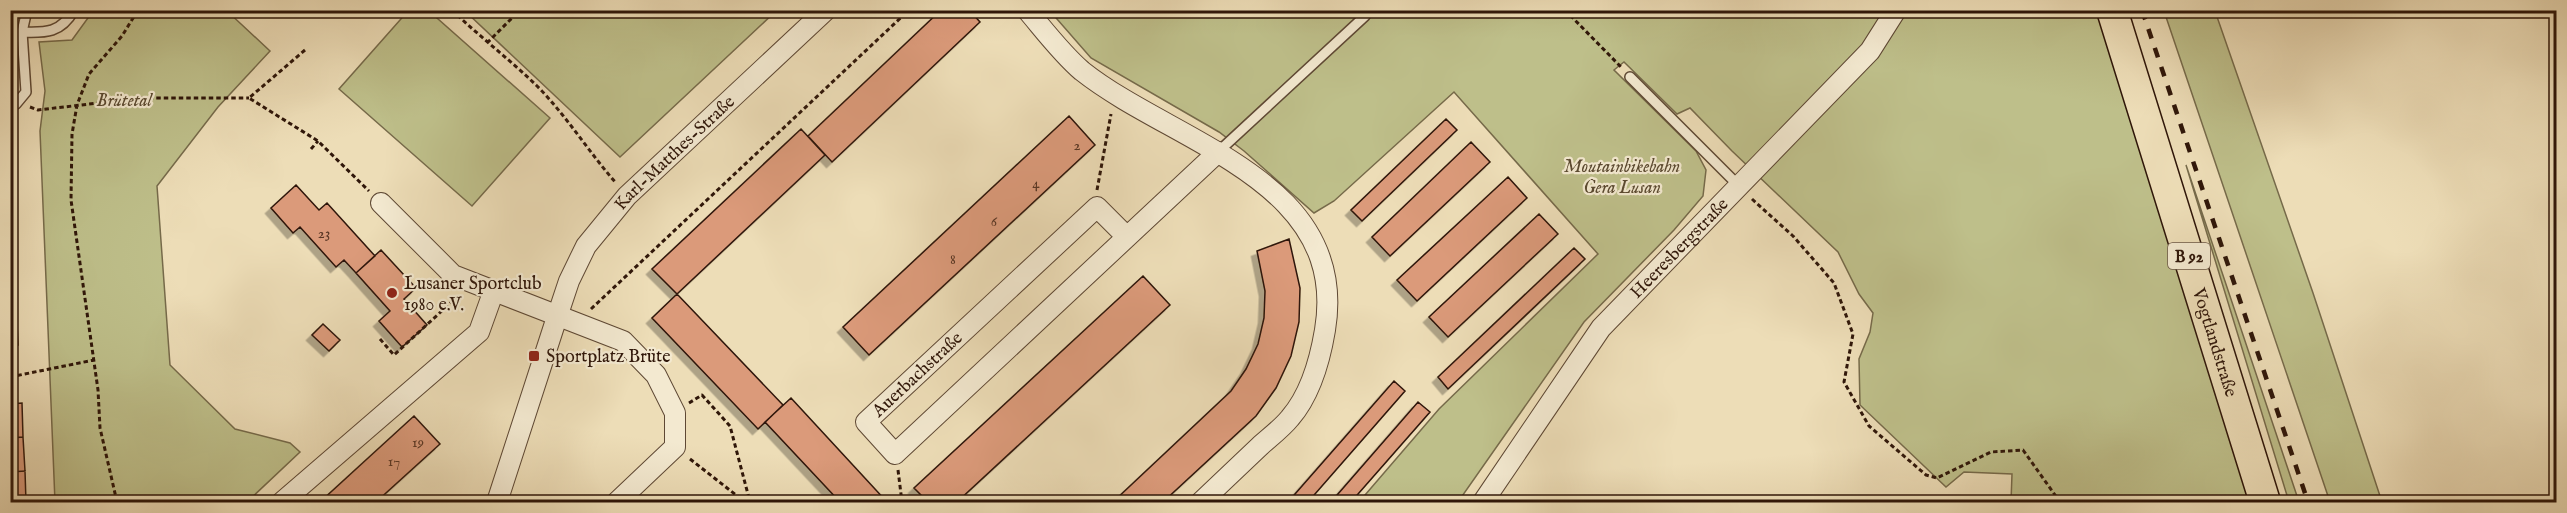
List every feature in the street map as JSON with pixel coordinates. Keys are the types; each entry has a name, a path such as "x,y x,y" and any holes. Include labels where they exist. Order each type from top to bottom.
{"main road":[{"name":"Vogtlandstraße","path":"2112,10 2265,502"}],"street":[{"name":"Karl-Matthes-Straße","path":"497,502 566,321 569,281 586,246 627,196 826,10"},
{"path":"1027,10 1081,70 1119,97 1218,152 1276,193 1300,218 1318,249 1329,310 1316,373 1291,417 1201,502"},
{"name":"Heeresbergstraße","path":"1483,502 1601,328 1870,51 1896,10"},
{"path":"895,454 1218,152"},
{"path":"381,203 453,275 493,293 623,341 656,375 675,413 675,447 617,502"},
{"path":"1097,207 1126,236"},
{"name":"Auerbachstraße","path":"895,454 866,422 1097,207"},
{"path":"282,502 479,332 493,293"}],"lane":[{"path":"13,105 26,92 22,32 27,10"},
{"path":"22,32 47,33 63,25 74,10"},
{"path":"1218,152 1365,16 1367,10"},
{"path":"1630,77 1738,185"}],"path":[{"path":"117,502 100,428 94,360 71,200 72,134 77,105 89,74 122,36 138,10"},
{"path":"452,10 536,85 574,128 597,162 627,196"},
{"path":"487,43 520,10"},
{"path":"566,321 909,10"},
{"path":"1565,10 1630,77"},
{"path":"249,98 305,50"},
{"path":"1097,207 1097,189 1112,108 1119,97"},
{"path":"13,105 38,110 141,98 249,98 318,141 381,203"},
{"path":"311,149 318,141"},
{"path":"1738,185 1793,236 1834,283 1853,334 1844,382 1869,426 1926,475 1937,478 1991,452 2023,450 2060,502"},
{"path":"380,339 394,355 462,293 469,282"},
{"path":"10,377 94,360"},
{"path":"675,413 702,395 730,426 750,502"},
{"path":"675,447 745,502"},
{"path":"895,454 902,502"}],"green space":[{"name":"Brütetal","path":"226,10 270,51 218,107 157,186 170,365 235,429 290,443 300,452 247,502 55,502 40,131 45,91 39,42 72,40 93,11"},
{"path":"408,11 429,11 550,118 472,206 339,89"},
{"path":"465,11 776,11 620,157"},
{"name":"Moutainbikebahn Gera Lusan","path":"1050,11 2099,11 2255,502 2011,502 2012,474 1964,472 1946,487 1860,405 1859,359 1870,332 1873,313 1859,294 1838,252 1690,108 1677,114 1624,62 1614,70 1696,151 1706,170 1703,196 1674,230 1584,322 1458,502 1359,502 1439,409 1598,254 1454,92 1334,201 1314,213 1219,132 1091,58"},
{"path":"2164,11 2215,11 2313,293 2382,502 2330,502"},
{"path":"2186,165 2299,502 2289,502"}],"building":[{"path":"941,10 969,10 980,22 832,162 808,136"},
{"path":"10,63 16,82 10,84"},
{"path":"1069,116 1095,145 869,355 843,327"},
{"path":"1446,119 1457,130 1362,221 1351,210"},
{"path":"801,129 825,155 677,294 652,269"},
{"path":"1471,142 1490,162 1390,256 1372,237"},
{"path":"10,168 13,202 10,202"},
{"path":"1508,177 1527,198 1417,301 1397,280"},
{"path":"296,185 319,210 327,203 375,256 356,273 344,260 336,267 300,227 293,233 271,208"},
{"path":"10,202 13,202 14,236 10,236"},
{"path":"1539,214 1558,234 1448,337 1429,317"},
{"path":"10,236 14,236 15,270 10,270"},
{"path":"1289,239 1300,288 1299,322 1291,356 1276,388 1256,416 1163,502 1113,502 1231,391 1246,369 1258,344 1264,318 1265,291 1257,251"},
{"path":"1574,248 1585,259 1448,389 1438,377"},
{"name":"Lusaner Sportclub 1980 e.V.","path":"381,250 416,288 404,299 427,325 402,347 379,321 390,311 356,273"},
{"path":"10,270 15,270 16,304 10,304"},
{"path":"1143,276 1170,305 957,502 928,502 914,488"},
{"path":"677,294 783,405 758,429 652,318"},
{"path":"10,304 16,304 18,345 10,345"},
{"path":"323,324 340,340 329,351 312,335"},
{"path":"1394,381 1405,391 1308,502 1288,502"},
{"path":"791,398 887,502 840,502 765,422"},
{"path":"1418,402 1430,412 1351,502 1331,502"},
{"path":"22,403 23,437 10,438 10,404"},
{"path":"414,416 440,444 376,502 320,502"},
{"path":"23,437 25,471 10,472 10,438"},
{"path":"25,471 26,502 10,502 10,472"}],"railway":[{"path":"2142,10 2308,502"}],"place":[{"name":"Lusaner Sportclub 1980 e.V.","path":"392,293"},
{"name":"Sportplatz Brüte","path":"534,356"}]}
